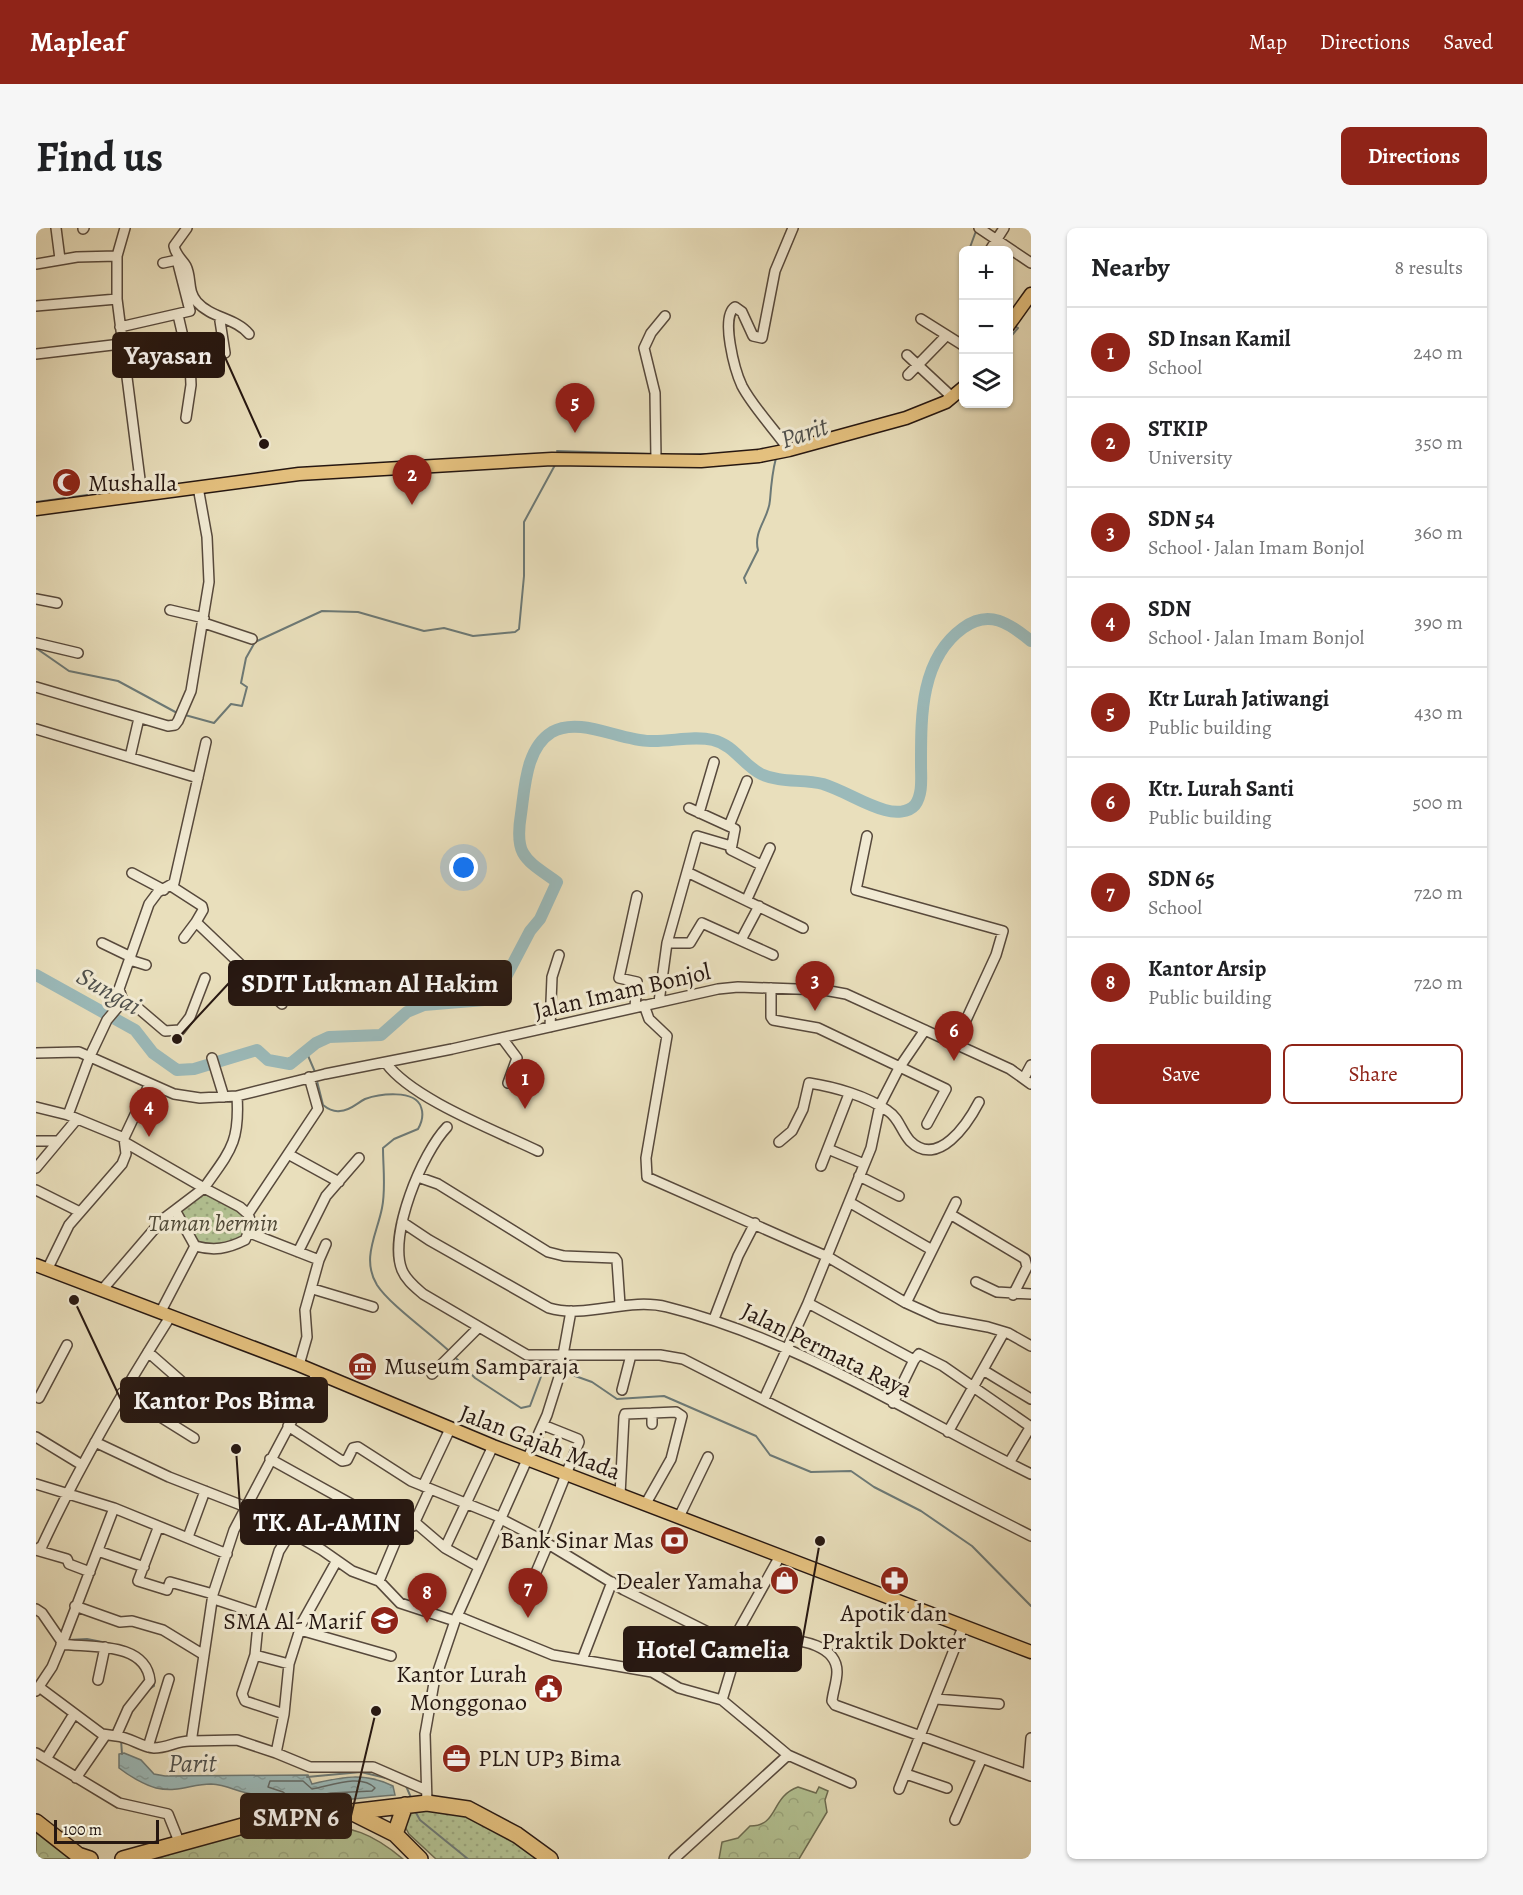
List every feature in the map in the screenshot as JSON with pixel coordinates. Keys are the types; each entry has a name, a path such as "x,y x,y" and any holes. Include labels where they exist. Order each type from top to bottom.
{"highway":[{"path":"395,1834 417,1801"},
{"path":"123,1859 250,1824 353,1813 417,1801 468,1809 517,1835 550,1859"},
{"path":"353,1813 395,1834 420,1859"},
{"path":"36,1822 78,1855 90,1859"}],"main road":[{"path":"1013,320 1031,294"},
{"path":"36,509 198,487 346,471 552,459 716,460 789,450 906,418 932,409 959,391"},
{"name":"Jalan Gajah Mada","path":"41,1267 299,1365 316,1375 528,1460 1031,1652"}],"street":[{"path":"56,228 60,259"},
{"path":"125,228 117,256 117,299 142,495"},
{"path":"187,228 174,246 178,257 187,268 192,295 202,306 234,322 249,334"},
{"path":"789,450 742,385 731,351 728,326 732,308 735,307 742,312 753,336 762,338 775,271 793,228"},
{"path":"980,228 1031,263"},
{"path":"992,246 1004,228"},
{"path":"36,264 60,259 117,256"},
{"path":"120,327 190,311 177,260 163,263"},
{"path":"36,306 117,299"},
{"path":"178,315 190,361 191,385 186,418"},
{"path":"656,459 655,393 644,348 651,333 665,316"},
{"path":"921,319 959,344"},
{"path":"190,361 225,353 220,321"},
{"path":"908,375 946,336"},
{"path":"36,354 121,344"},
{"path":"907,355 952,397"},
{"path":"36,687 168,726 175,725 191,691 204,621 208,551 198,487"},
{"path":"36,599 57,603"},
{"path":"170,610 252,639"},
{"path":"36,643 78,653"},
{"path":"130,757 139,718"},
{"path":"36,729 198,778"},
{"path":"205,978 190,1017 180,1030 165,1031 138,1008 123,1001 118,993 149,904 154,896 168,888 206,742"},
{"path":"699,813 714,762"},
{"path":"729,826 747,781"},
{"path":"689,808 737,832 730,846"},
{"path":"659,1002 667,943 697,836 730,846 734,852 761,865"},
{"path":"867,836 856,890 1003,931 999,948 955,1044"},
{"path":"747,899 770,848"},
{"path":"687,872 803,928"},
{"path":"132,873 202,906 203,910 184,938"},
{"path":"637,896 619,978 637,982 640,1006 649,1019 668,1036 646,1176 828,1257 906,1303 939,1318 1004,1332 1031,1346"},
{"path":"741,940 759,906"},
{"path":"196,922 282,1004"},
{"path":"667,943 690,943 700,925 705,923 773,955"},
{"path":"102,943 146,965"},
{"path":"550,1027 552,977 559,956"},
{"name":"Jalan Imam Bonjol","path":"36,1053 64,1051 90,1056 149,1084 195,1098 237,1096 315,1076 502,1038 718,988 771,988 836,991 955,1044 1028,1081"},
{"path":"771,988 771,1017 773,1020 818,1028 946,1089 927,1124"},
{"path":"36,1168 58,1141 72,1117 90,1056 107,1020 123,1001"},
{"path":"764,1399 828,1257 874,1139 880,1105 899,1068 925,1030"},
{"path":"502,1038 517,1058 508,1083"},
{"path":"212,1058 224,1097"},
{"path":"386,1063 397,1076 423,1094 538,1151"},
{"path":"1028,1081 1031,1065"},
{"path":"248,1214 318,1109 315,1076"},
{"path":"779,1142 792,1131 803,1109 809,1083 880,1105 893,1114 912,1143 921,1148 940,1148 962,1129 979,1102"},
{"path":"41,1267 80,1212 122,1164 125,1140 149,1084"},
{"path":"821,1166 849,1094"},
{"path":"102,1290 163,1219 204,1188 227,1155 236,1137 239,1123 237,1096"},
{"path":"36,1107 72,1117 125,1140 248,1214 252,1225 245,1240 222,1249 210,1250 195,1246 175,1210"},
{"path":"447,1127 440,1135 418,1177 402,1222 399,1259 406,1278 423,1294 527,1355 563,1353 667,1356 683,1359 1031,1536"},
{"path":"36,1141 58,1141"},
{"path":"828,1149 864,1164"},
{"path":"288,1154 339,1182"},
{"path":"298,1252 326,1196 359,1158"},
{"path":"859,1176 899,1196"},
{"path":"418,1177 438,1184 548,1252 564,1256 615,1258 620,1305"},
{"path":"36,1190 80,1212"},
{"path":"849,1202 932,1250"},
{"path":"906,1303 956,1202"},
{"path":"950,1214 1025,1259 1027,1267 1013,1295"},
{"name":"Jalan Permata Raya","path":"402,1222 544,1306 571,1311 620,1305 663,1306 714,1319 788,1348 1031,1474"},
{"path":"714,1319 738,1256 755,1223"},
{"path":"250,1233 318,1260"},
{"path":"299,1365 307,1336 305,1310 313,1289 318,1260 326,1244"},
{"path":"36,1550 42,1546 65,1494 148,1352 195,1246"},
{"path":"976,1282 997,1292 1013,1295 1031,1294"},
{"path":"313,1289 373,1307"},
{"path":"808,1304 914,1360"},
{"path":"417,1801 427,1716 434,1683 456,1618 543,1425 560,1372 571,1311"},
{"path":"432,1374 479,1327"},
{"path":"948,1432 1004,1332"},
{"path":"37,1399 67,1345"},
{"path":"148,1352 204,1402"},
{"path":"893,1403 919,1354 943,1366 1031,1426 1009,1463"},
{"path":"622,1390 631,1355"},
{"path":"983,1370 1031,1399"},
{"path":"192,1741 214,1596 234,1530 316,1375"},
{"path":"122,1393 194,1438"},
{"path":"652,1413 652,1424"},
{"path":"620,1495 625,1414 676,1413 682,1416 671,1459 645,1505"},
{"path":"531,1584 579,1440 543,1425"},
{"path":"288,1426 342,1461 346,1460 353,1448 358,1447 426,1488 501,1519 544,1541 612,1582 734,1646 771,1654 776,1637 825,1648 834,1659 837,1671 832,1703 920,1738 1029,1776 1031,1738"},
{"path":"413,1526 450,1429"},
{"path":"36,1437 82,1464"},
{"path":"95,1442 246,1507 322,1550 336,1562 352,1571 380,1581 400,1603 456,1618 553,1655 652,1672 679,1688 722,1700 788,1755 851,1783"},
{"path":"445,1548 493,1446"},
{"path":"679,1517 708,1457"},
{"path":"270,1459 400,1531"},
{"path":"36,1484 114,1508 158,1528 188,1537 227,1554"},
{"path":"188,1537 205,1491"},
{"path":"114,1508 52,1667 37,1689 105,1736 117,1736 148,1747 165,1748 178,1742 237,1740 310,1767 373,1767 417,1801"},
{"path":"380,1581 400,1531 417,1524 445,1548 479,1567"},
{"path":"158,1528 138,1581 167,1590 170,1582 259,1614"},
{"path":"284,1714 243,1699 255,1655 259,1614 279,1551 291,1532"},
{"path":"36,1550 67,1559 69,1564 90,1572"},
{"path":"98,1551 144,1567"},
{"path":"722,1700 734,1646 780,1556"},
{"path":"276,1753 284,1714 289,1664 300,1630 336,1562"},
{"path":"582,1660 612,1582"},
{"path":"75,1606 120,1622 132,1621 163,1630 204,1655"},
{"path":"36,1609 42,1613 63,1641 105,1647 139,1658 149,1672 150,1681 128,1709 117,1736"},
{"path":"899,1790 963,1627"},
{"path":"300,1630 391,1656"},
{"path":"98,1680 105,1647"},
{"path":"255,1655 289,1664"},
{"path":"148,1747 169,1679"},
{"path":"936,1699 999,1704"},
{"path":"46,1759 74,1714"},
{"path":"76,1778 105,1736"},
{"path":"36,1753 119,1803 168,1814 180,1844"},
{"path":"674,1859 788,1755"},
{"path":"955,1820 981,1760"},
{"path":"906,1774 947,1788"}],"green space":[{"name":"Taman bermin","path":"206,1191 227,1202 248,1219 248,1228 240,1240 224,1245 200,1245 178,1210"},
{"path":"798,1787 816,1793 819,1787 828,1791 825,1800 827,1812 799,1859 719,1859 722,1842 738,1838 750,1826 766,1821 783,1797"},
{"path":"430,1810 475,1816 539,1859 436,1859 409,1834 403,1823 405,1813"},
{"path":"312,1825 339,1827 361,1833 381,1843 403,1859 157,1859 224,1834 261,1828"},
{"path":"36,1829 72,1859 36,1859"}],"water":[{"path":"124,1753 141,1760 154,1774 165,1776 308,1775 312,1784 333,1779 363,1777 393,1786 395,1795 287,1806 284,1800 275,1795 252,1794 226,1786 204,1784 178,1789 156,1788 119,1768 119,1754"}],"waterway":[{"name":"Parit","path":"970,246 976,231"},
{"name":"Parit","path":"1013,334 1018,328 1014,326"},
{"name":"Parit","path":"914,421 939,411"},
{"name":"Parit","path":"557,451 648,454"},
{"name":"Parit","path":"672,455 708,454"},
{"name":"Parit","path":"746,583 744,578 758,550 759,531 769,507 776,458"},
{"path":"185,715 214,723 231,704 242,706 247,687 241,683 246,658 255,642 322,611 358,612 424,631 444,628 473,636 515,632 519,629 524,576 524,522 555,465"},
{"path":"36,502 87,495"},
{"name":"Sungai","path":"36,975 135,1030 153,1053 177,1070 194,1069 257,1050 268,1060 290,1064 316,1043 329,1037 381,1035 407,1012 424,1005 484,1000 497,994 530,931 540,919 557,882 537,868 524,855 519,839 519,828 528,768 537,748 552,732 575,727 600,730 638,740 698,738 713,740 727,746 755,770 768,777 823,784 877,807 901,812 912,808 919,796 926,690 938,656 949,641 963,628 982,619 1007,624 1031,641"},
{"path":"36,648 69,671 118,681 179,714"},
{"path":"306,1051 315,1072"},
{"path":"317,1081 323,1105 333,1111 347,1110 365,1099 396,1094 412,1097 421,1107 422,1118 418,1129 394,1139 383,1148 383,1201 370,1256 370,1266 372,1275 383,1293 449,1351"},
{"path":"453,1355 475,1378 521,1408 530,1406 542,1374 548,1370 558,1372"},
{"path":"564,1372 592,1382 617,1399 664,1396 756,1436 770,1455 811,1472 851,1471 874,1487 921,1511 972,1546 1031,1606"},
{"name":"Parit","path":"68,1640 87,1639 107,1643"},
{"name":"Parit","path":"148,1690 154,1686 154,1678"},
{"name":"Parit","path":"121,1740 122,1754"},
{"name":"Parit","path":"307,1777 361,1772 390,1779"},
{"name":"Parit","path":"406,1786 412,1800"},
{"name":"Parit","path":"415,1811 420,1820 468,1859"}],"place":[{"name":"Ktr Lurah Jatiwangi","path":"575,433"},
{"name":"Yayasan","path":"264,444"},
{"name":"Mushalla","path":"67,483"},
{"name":"STKIP","path":"412,505"},
{"name":"SDN 54","path":"815,1011"},
{"name":"SDIT Lukman Al Hakim","path":"177,1039"},
{"name":"Ktr. Lurah Santi","path":"954,1061"},
{"name":"SD Insan Kamil","path":"525,1109"},
{"name":"SDN","path":"149,1137"},
{"name":"Kantor Pos Bima","path":"74,1300"},
{"name":"Museum Samparaja","path":"363,1366"},
{"name":"TK. AL-AMIN","path":"236,1449"},
{"name":"Bank Sinar Mas","path":"675,1540"},
{"name":"Hotel Camelia","path":"820,1541"},
{"name":"Apotik dan Praktik Dokter","path":"894,1580"},
{"name":"Dealer Yamaha","path":"784,1581"},
{"name":"SDN 65","path":"528,1618"},
{"name":"SMA Al- Marif","path":"384,1621"},
{"name":"Kantor Arsip","path":"427,1623"},
{"name":"Kantor Lurah Monggonao","path":"548,1688"},
{"name":"SMPN 6","path":"376,1711"},
{"name":"PLN UP3 Bima","path":"457,1758"}]}
